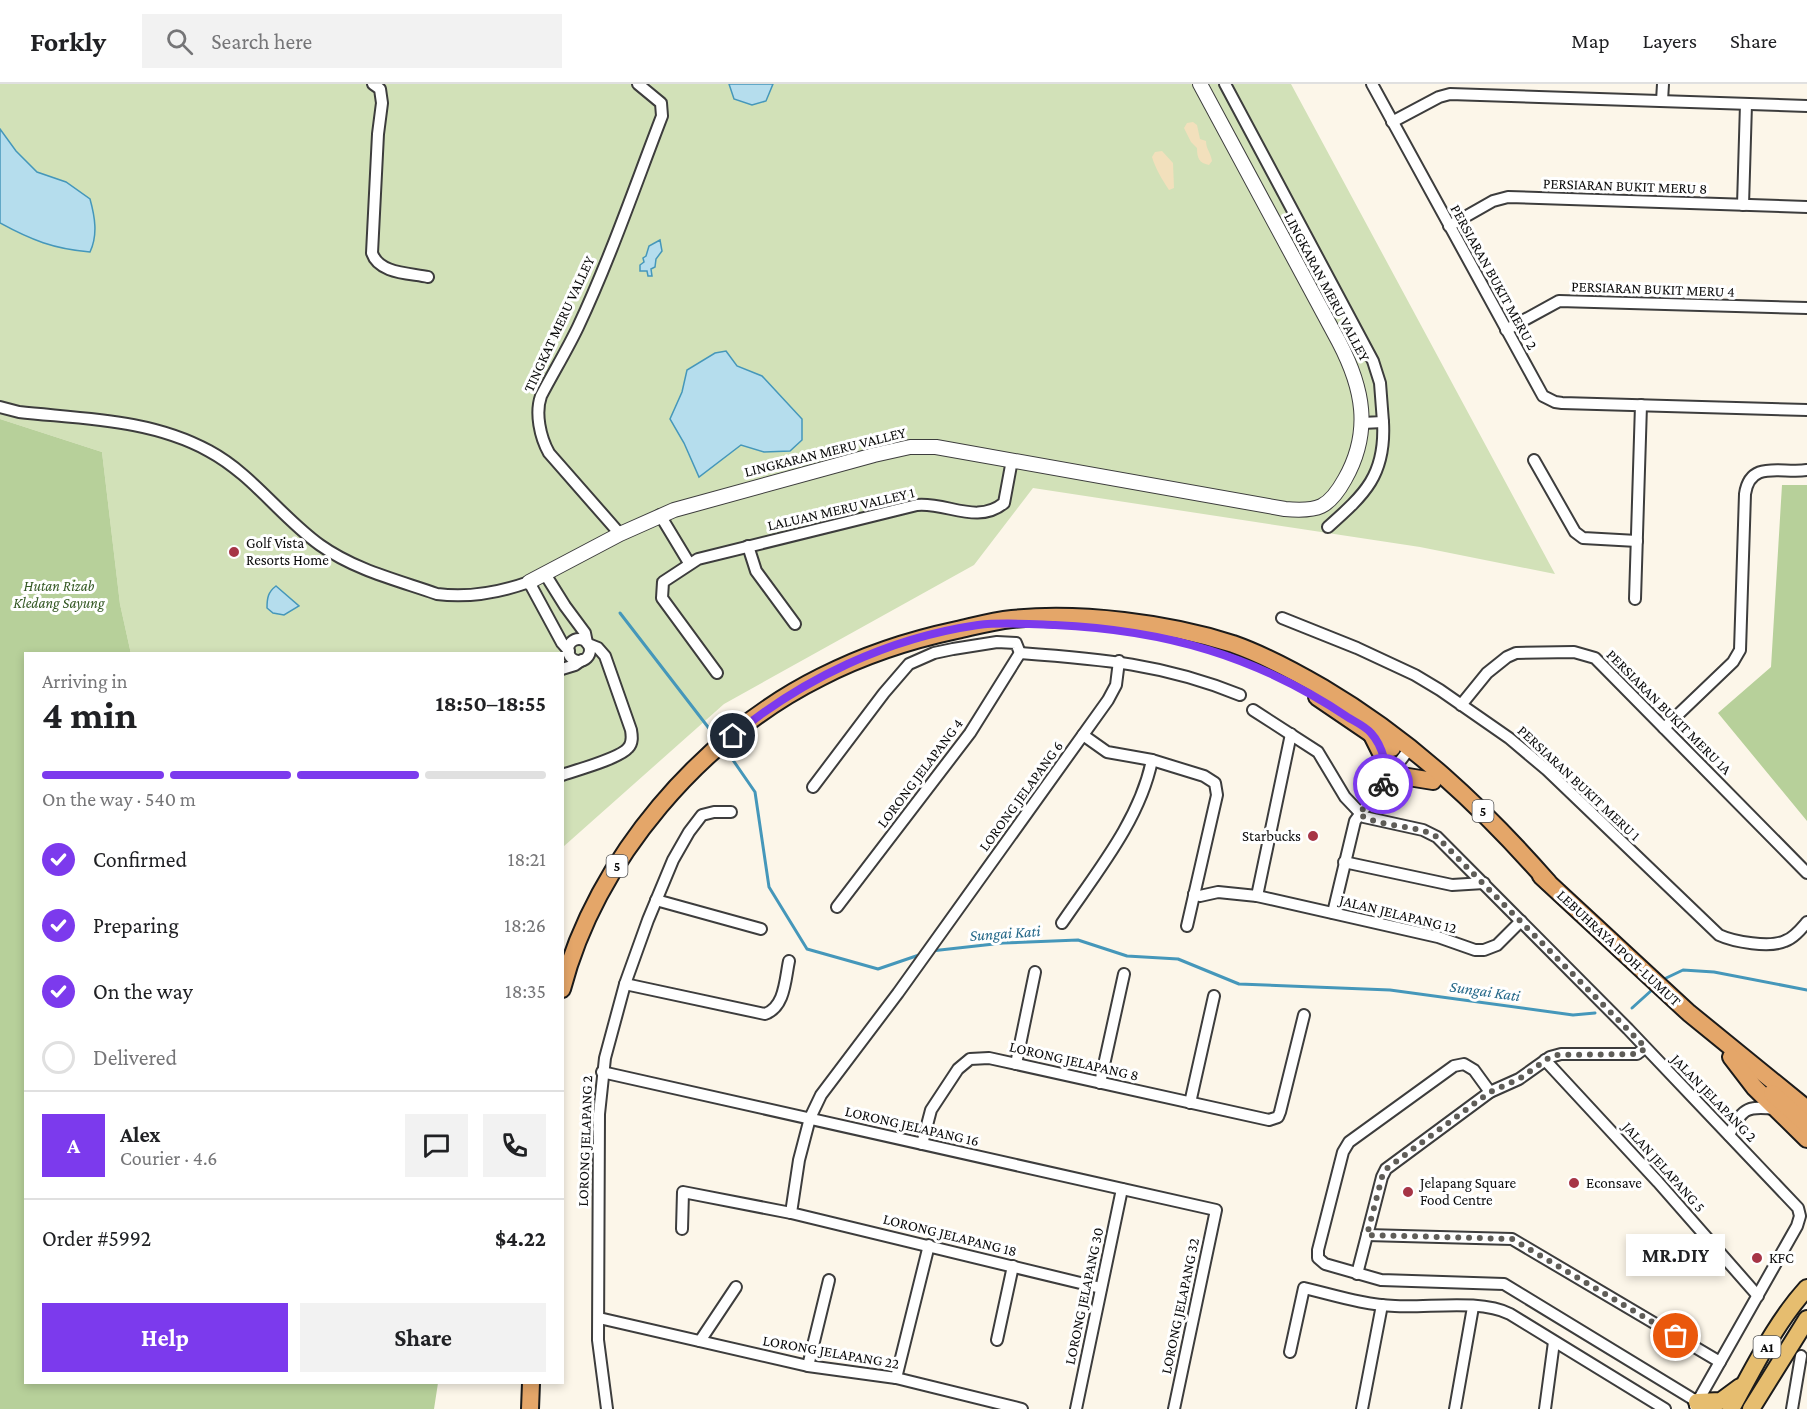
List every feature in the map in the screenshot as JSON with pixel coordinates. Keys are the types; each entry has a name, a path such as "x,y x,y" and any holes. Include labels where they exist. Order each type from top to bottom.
{"highway":[{"name":"LEBUHRAYA IPOH-LUMUT","path":"564,983 576,946 602,890 634,839 657,810 702,762 743,727 794,692 843,666 903,643 1011,619 1107,620 1156,626 1224,642 1257,654 1304,677 1352,706 1406,752 1480,809 1548,882"},
{"name":"LEBUHRAYA IPOH-LUMUT","path":"979,625 1075,626 1131,633 1204,648 1276,675 1321,700 1371,733 1406,752 1433,781 1548,882 1689,1013 1731,1057 1807,1125"},
{"path":"1371,733 1383,757 1385,781 1402,776 1433,781"},
{"name":"LEBUHRAYA IPOH-LUMUT","path":"1689,1013 1803,1105"},
{"path":"1731,1057 1747,1079 1807,1139"},
{"path":"530,1409 531,1384"}],"main road":[{"name":"A1","path":"1731,1409 1784,1319 1807,1288"},
{"name":"A1","path":"1753,1405 1807,1319"},
{"path":"1700,1407 1721,1401 1733,1394 1748,1380"}],"street":[{"path":"373,84 380,89 382,102 378,134 372,253 380,266 428,277"},
{"path":"382,102 386,96 388,84"},
{"name":"TINGKAT MERU VALLEY","path":"620,534 549,453 545,446 538,408 541,396 585,311 662,116 661,103 638,84"},
{"name":"LINGKARAN MERU VALLEY","path":"0,407 19,412 138,426 173,434 221,458 319,544 355,566 437,594 448,595 486,593 529,582 660,515 775,481 910,447 936,447 1285,509 1311,510 1331,501 1340,488 1358,450 1362,423 1359,388 1352,365 1200,84"},
{"path":"1225,84 1373,361 1380,384 1383,422 1382,456 1370,484 1353,505 1328,527"},
{"name":"PERSIARAN BUKIT MERU 2","path":"1372,84 1539,391 1549,400 1562,403 1807,410"},
{"path":"1662,84 1662,101"},
{"path":"1392,122 1439,97 1450,94 1807,106"},
{"path":"1743,205 1746,104"},
{"path":"1244,166 1263,157"},
{"name":"PERSIARAN BUKIT MERU 8","path":"1449,226 1493,201 1508,197 1807,207"},
{"name":"PERSIARAN BUKIT MERU 4","path":"1506,330 1559,301 1807,308"},
{"path":"1635,599 1641,405"},
{"path":"1362,423 1383,422"},
{"name":"LALUAN MERU VALLEY 1","path":"717,673 662,598 663,582 689,563 707,556 917,506 932,506 974,513 988,512 1004,503 1012,460"},
{"path":"1534,460 1575,532 1583,538 1637,541"},
{"path":"1664,728 1733,662 1740,650 1745,494 1750,478 1764,471 1807,471"},
{"path":"660,515 689,563"},
{"path":"748,546 756,571 795,624"},
{"path":"545,574 559,598 585,633 590,652 575,665 564,667"},
{"path":"529,582 569,652 576,660 597,659 607,666"},
{"path":"543,607 559,598"},
{"name":"PERSIARAN BUKIT MERU 1","path":"1282,618 1388,662 1440,690 1530,754 1719,935 1739,941 1779,944 1791,938 1807,922"},
{"path":"564,663 570,644 575,640 582,639 602,652 631,730 631,745 627,750 617,756 564,774"},
{"path":"813,787 884,693 909,664 934,653 997,642 1016,643 1020,653 1119,661 1171,671 1240,695"},
{"name":"PERSIARAN BUKIT MERU 1A","path":"1461,705 1487,673 1507,657 1528,651 1574,652 1588,655 1599,661 1807,873"},
{"name":"LORONG JELAPANG 4","path":"837,908 970,733 1020,653"},
{"name":"LORONG JELAPANG 6","path":"810,1118 820,1095 919,963 1083,735 1116,685 1119,661"},
{"path":"1253,710 1318,752 1345,797 1359,814"},
{"path":"1257,896 1291,734"},
{"path":"1083,735 1107,752 1152,760 1204,776 1215,783 1217,795 1187,926"},
{"path":"1333,913 1352,828 1359,814 1406,752"},
{"path":"1062,923 1121,834 1145,786 1152,760"},
{"name":"LORONG JELAPANG 2","path":"608,1409 598,1340 599,1114 602,1072 625,984 673,860 698,819 708,813 731,812"},
{"name":"JALAN JELAPANG 2","path":"1359,814 1370,819 1431,833 1437,837 1646,1048 1798,1208 1800,1216 1797,1226 1758,1296"},
{"path":"1344,862 1452,885 1484,883"},
{"name":"JALAN JELAPANG 12","path":"1194,894 1200,896 1218,892 1257,896 1438,937 1465,947 1484,950 1497,945 1521,921"},
{"path":"656,900 761,929"},
{"path":"625,984 765,1014 773,1011 780,1001 789,961"},
{"path":"1016,1064 1035,972"},
{"path":"1100,1083 1124,974"},
{"path":"1190,1102 1214,996"},
{"name":"LORONG JELAPANG 8","path":"922,1144 931,1110 964,1063 979,1057 1269,1120 1278,1117 1304,1015"},
{"path":"1357,1274 1386,1169 1490,1092 1519,1079 1545,1060 1561,1054 1637,1054 1646,1048"},
{"name":"JALAN JELAPANG 5","path":"1545,1060 1658,1182 1758,1296"},
{"path":"1490,1092 1474,1070 1464,1064 1454,1066 1354,1137 1345,1146 1318,1254 1321,1262 1381,1280 1504,1284 1700,1407 1720,1362 1758,1296"},
{"name":"LORONG JELAPANG 16","path":"602,1072 1216,1210"},
{"path":"1729,1135 1738,1117 1746,1110 1775,1109"},
{"path":"791,1213 799,1160 810,1118"},
{"name":"LORONG JELAPANG 30","path":"1076,1409 1122,1189"},
{"name":"LORONG JELAPANG 18","path":"682,1229 683,1192 791,1213 1101,1288"},
{"name":"LORONG JELAPANG 32","path":"1174,1409 1216,1210"},
{"path":"1367,1235 1512,1239 1720,1362"},
{"path":"896,1378 929,1245"},
{"path":"997,1340 1013,1266"},
{"path":"808,1366 829,1280"},
{"path":"700,1341 736,1287"},
{"path":"1290,1352 1304,1288 1366,1304 1499,1309 1665,1409"},
{"path":"1362,1409 1382,1305"},
{"path":"1455,1409 1473,1307"},
{"name":"LORONG JELAPANG 22","path":"599,1318 808,1366 896,1378 1022,1409"},
{"path":"1545,1409 1554,1342"},
{"path":"1792,1409 1801,1356"}],"green space":[{"path":"0,84 1291,84 1555,574 1420,547 1033,488 974,565 724,704 564,846 564,652 131,652 120,604 102,452 0,419"},
{"name":"Hutan Rizab Kledang Sayung","path":"0,419 102,452 120,604 131,652 24,652 24,1384 438,1384 434,1409 0,1409"},
{"path":"1782,485 1807,485 1807,821 1718,713 1771,667"}],"sand":[{"path":"1193,122 1197,125 1200,139 1206,141 1212,161 1209,165 1199,160 1197,148 1184,128 1187,123"},
{"path":"1162,151 1173,163 1174,188 1169,190 1152,157 1155,152"}],"water":[{"path":"729,84 773,84 766,101 752,105 734,99"},
{"path":"0,129 16,151 37,172 66,182 90,199 95,226 93,246 90,252 43,243 0,223"},
{"path":"660,240 662,251 656,259 655,267 651,269 652,276 648,276 647,271 640,271 640,265 644,262 643,258 649,246"},
{"path":"726,351 737,366 762,376 802,419 802,440 790,451 764,452 741,445 699,477 670,419 682,392 687,370 715,353"},
{"path":"276,586 299,606 284,615 273,613 267,608 268,595"}],"waterway":[{"name":"Sungai Kati","path":"620,613 718,740"},
{"name":"Sungai Kati","path":"726,750 755,792 769,887 807,949 878,969 922,954"},
{"name":"Sungai Kati","path":"931,951 1003,943 1078,940 1127,956 1178,959 1239,984 1390,990 1573,1015 1595,1013"},
{"name":"Sungai Kati","path":"1662,980 1683,970 1714,972 1807,990"},
{"name":"Sungai Kati","path":"1632,1008 1653,989"}],"way so far":[{"path":"1383,784 1359,814 1370,819 1423,830 1437,837 1646,1048 1637,1054 1555,1055 1512,1083 1490,1092 1386,1169 1367,1235 1512,1239 1676,1336"}],"place":[{"name":"Golf Vista Resorts Home","path":"234,552"},
{"name":"Starbucks","path":"1313,836"},
{"name":"Econsave","path":"1574,1183"},
{"name":"Jelapang Square Food Centre","path":"1408,1192"},
{"name":"KFC","path":"1757,1258"},
{"name":"MR.DIY","path":"1676,1336"}],"route":[{"path":"733,736 766,710 819,678 857,660 903,643 979,625 1075,626 1181,642 1230,656 1298,686 1371,733 1385,764 1383,784"}]}
